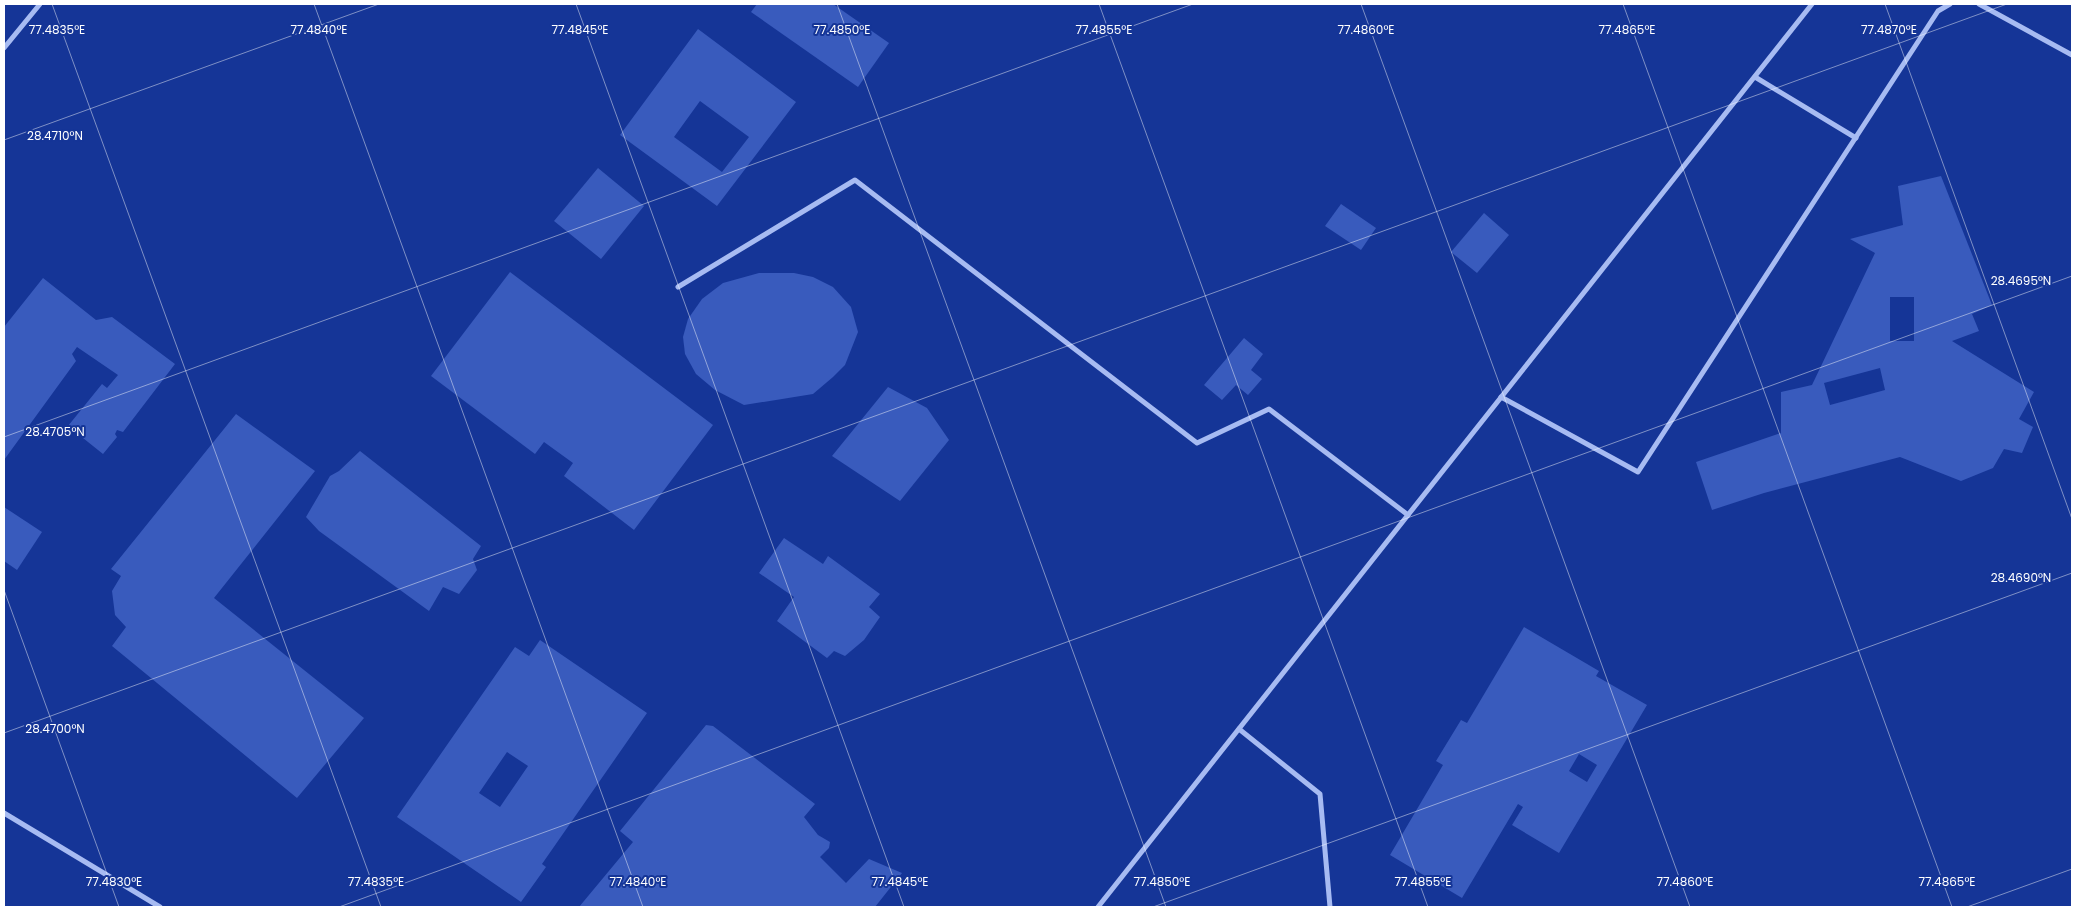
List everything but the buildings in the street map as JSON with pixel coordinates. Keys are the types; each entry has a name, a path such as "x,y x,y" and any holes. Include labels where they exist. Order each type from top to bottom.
{"street":[{"path":"4,48 40,4"},
{"path":"1098,907 1812,4"},
{"path":"1502,397 1638,472 1938,11 1950,4"},
{"path":"1979,4 2072,55"},
{"path":"1754,77 1856,138"},
{"path":"678,287 855,180 1197,442 1269,409 1408,515"},
{"path":"1240,729 1320,794 1330,907"},
{"path":"4,813 160,907"}]}
